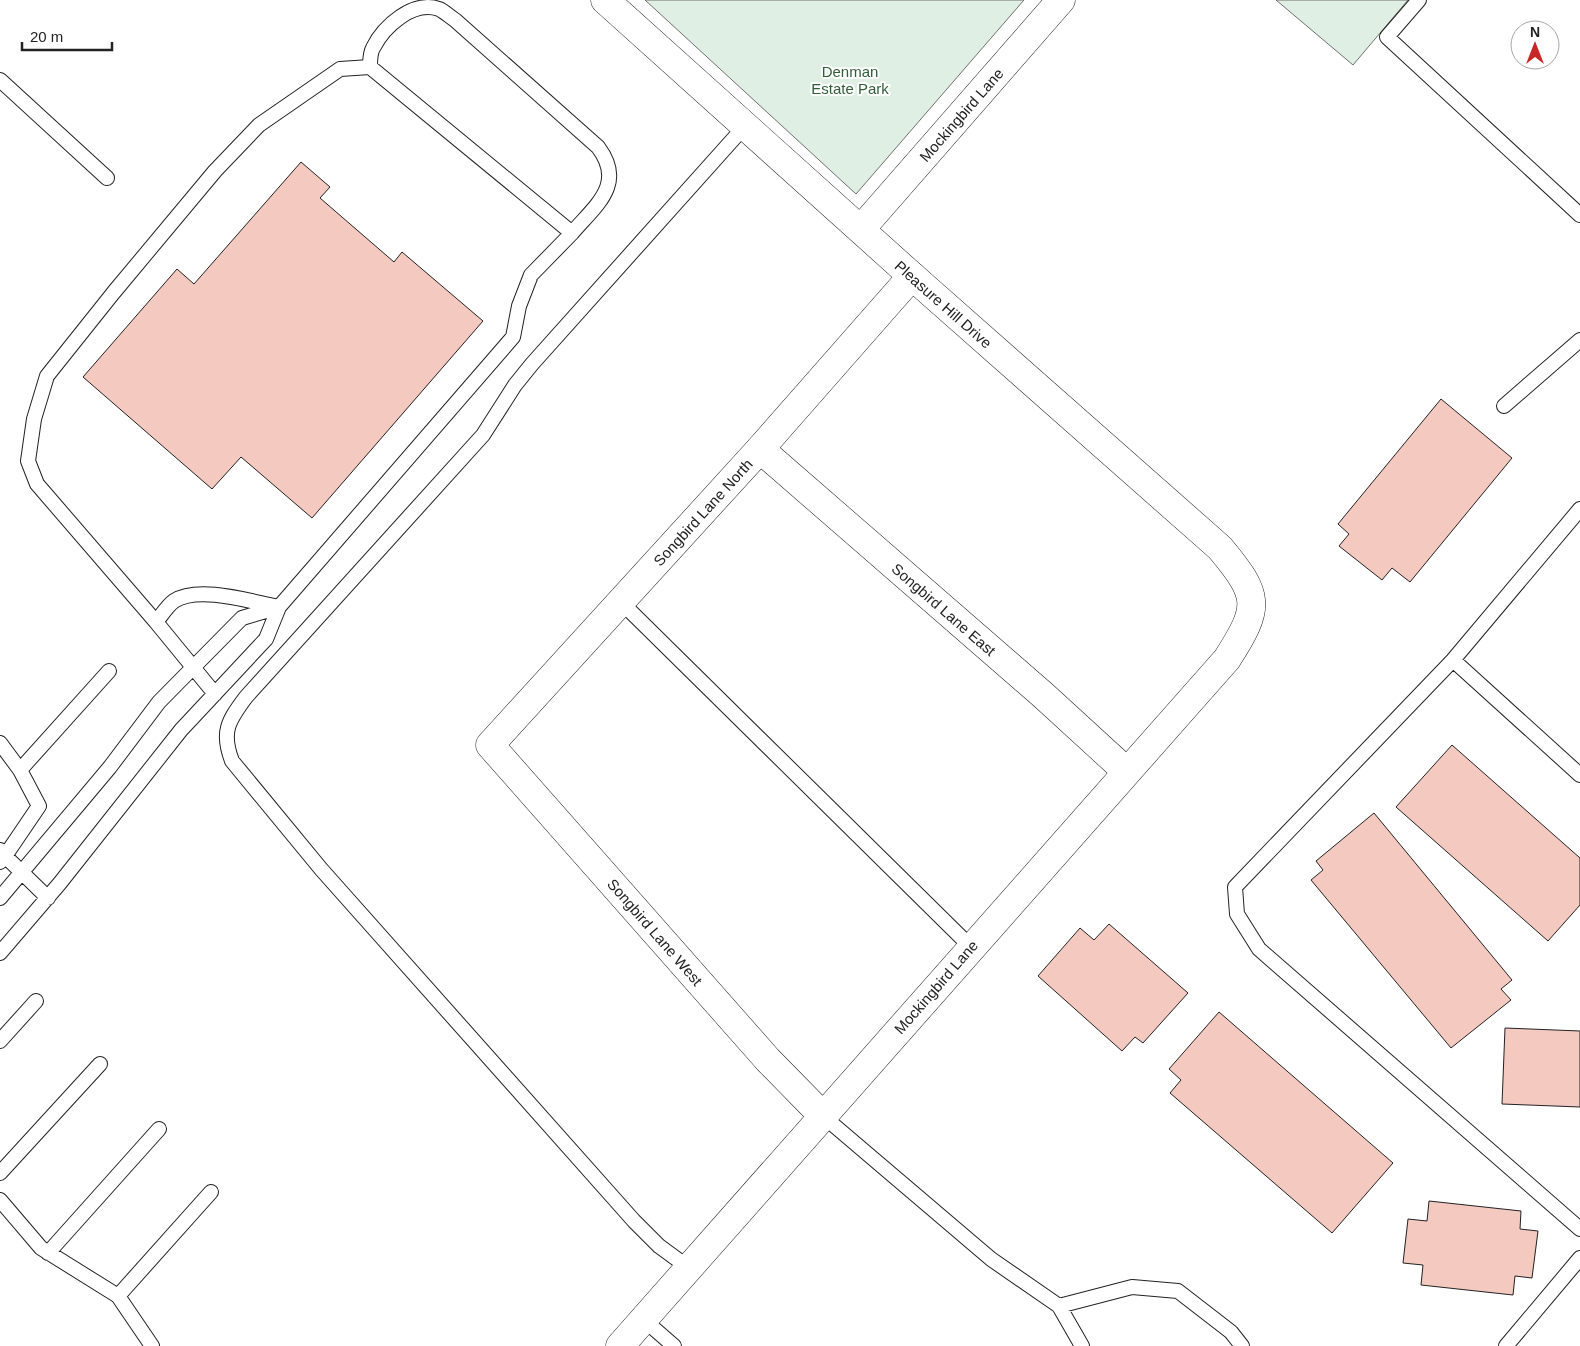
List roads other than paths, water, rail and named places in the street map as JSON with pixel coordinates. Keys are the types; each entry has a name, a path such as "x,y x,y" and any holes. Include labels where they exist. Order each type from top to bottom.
{"street":[{"name":"Pleasure Hill Drive","path":"606,0 912,276 1220,548 1244,577 1251,595 1251,614 1247,623"},
{"name":"Mockingbird Lane","path":"861,228 1061,0"},
{"name":"Songbird Lane North","path":"490,745 760,449 912,276"},
{"name":"Songbird Lane East","path":"760,449 1035,688 1126,771"},
{"name":"Mockingbird Lane","path":"620,1346 1126,771 1227,659 1247,623"},
{"name":"Songbird Lane West","path":"490,745 768,1060 823,1116"}],"lane":[{"path":"1420,0 1387,37 1580,215"},
{"path":"0,953 48,898 181,730 266,639 279,607 513,337 519,306 531,275 604,195 610,179 608,160 598,147 455,20 439,9 420,7 401,16 380,36 372,50 370,67"},
{"path":"215,694 192,669 156,622 37,484 28,461 34,419 47,376 214,171 259,125 340,68 370,67 572,232"},
{"path":"0,80 107,178"},
{"path":"689,1268 659,1246 628,1214 321,869 232,761 227,746 226,731 233,715 246,697 483,435 515,384 745,126"},
{"path":"1504,406 1580,340"},
{"path":"1580,509 1453,660 1235,887 1237,914 1259,949 1580,1229"},
{"path":"156,622 174,601 191,595 224,596 279,607"},
{"path":"621,602 971,947"},
{"path":"0,898 110,767 159,702 242,618 279,607"},
{"path":"1453,660 1580,776"},
{"path":"20,770 109,671"},
{"path":"0,743 20,770 39,806 2,856 48,898"},
{"path":"0,1041 36,1002"},
{"path":"0,1173 100,1064"},
{"path":"823,1116 991,1259 1059,1306 1082,1346"},
{"path":"48,1253 159,1129"},
{"path":"118,1296 211,1192"},
{"path":"0,1200 41,1248 118,1296 152,1346"},
{"path":"1506,1346 1580,1258"},
{"path":"1059,1306 1132,1287 1178,1290 1231,1332 1242,1346"},
{"path":"644,1319 674,1346"}],"park label":[{"name":"Denman Estate Park","path":"850,80"}]}
